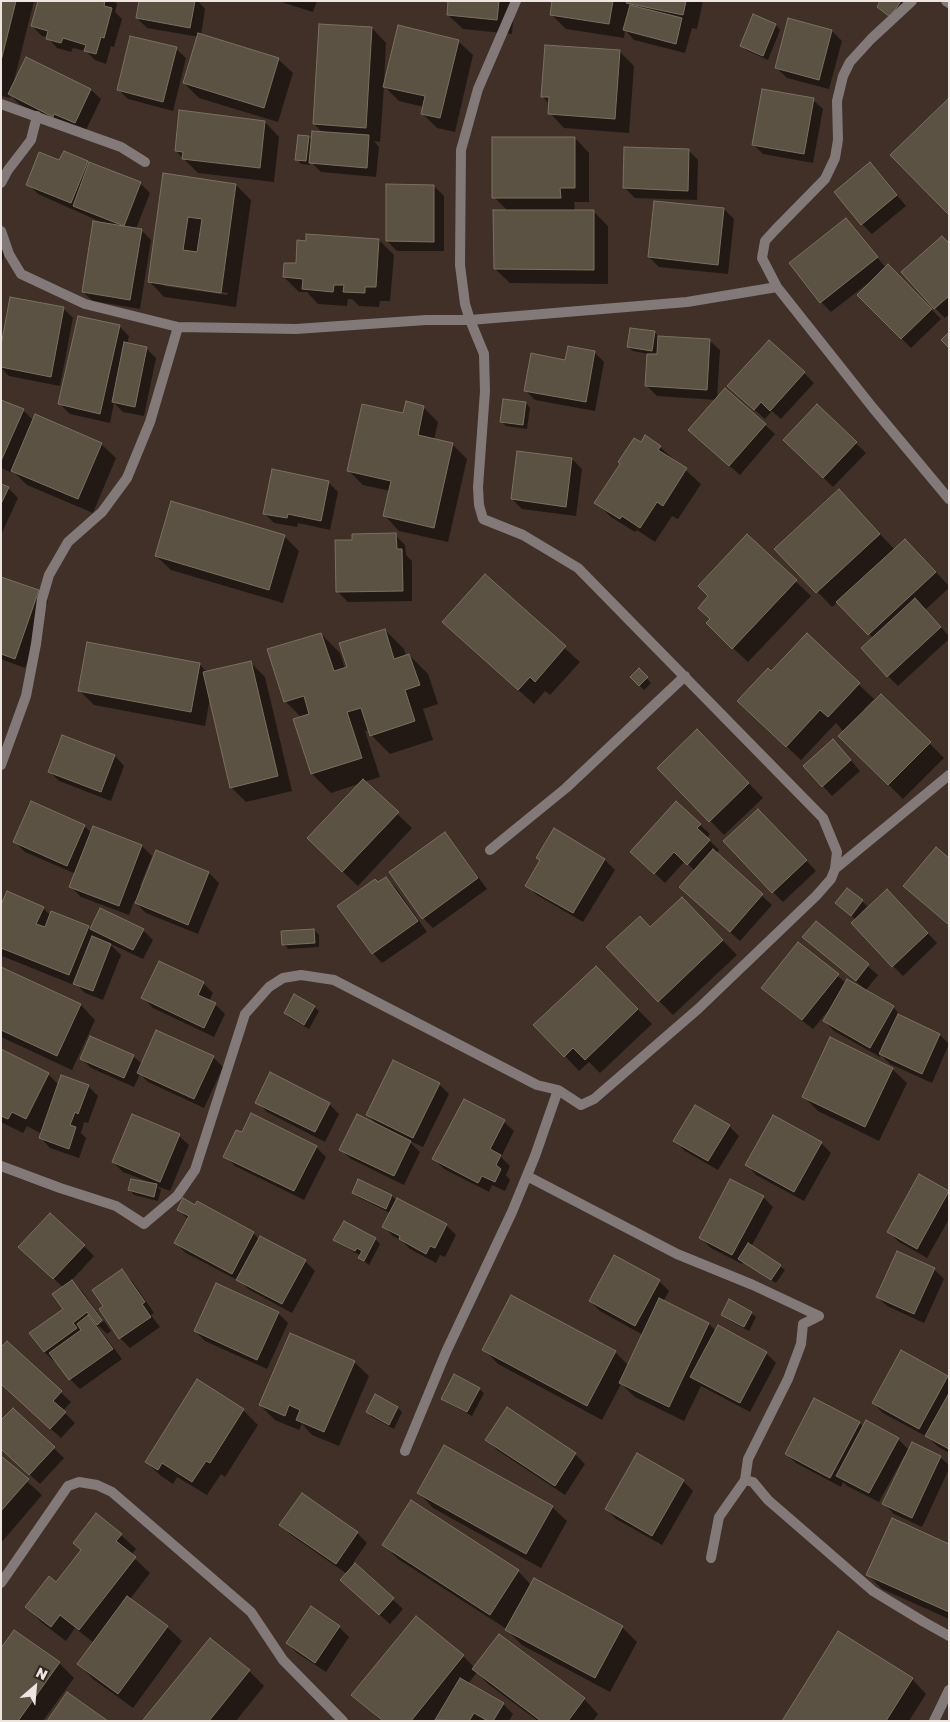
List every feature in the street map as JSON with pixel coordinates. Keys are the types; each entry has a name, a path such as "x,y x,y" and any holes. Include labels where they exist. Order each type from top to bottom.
{"street":[{"path":"1,1166 116,1206 144,1224 177,1196 195,1170 245,1014 269,987 283,978 301,975 334,980 537,1084 558,1090 581,1105 594,1099 704,1002 816,896 831,879 835,869 837,852 823,818 578,568 524,535 483,519 479,505 478,487 484,391 484,354 465,304 460,265 462,150 478,89 516,1"},
{"path":"912,1 870,39 850,62 843,76 837,101 838,140 835,158 825,179 765,241 762,258 777,286 873,408 949,499"},
{"path":"1,104 121,147 145,162"},
{"path":"1,183 8,170 31,140 37,116"},
{"path":"1,231 10,254 21,274 85,304 178,328 296,329 426,320 470,320 687,302 777,286"},
{"path":"1,765 26,696 42,599 49,575 68,542 102,512 127,478 150,422 178,328"},
{"path":"490,850 566,788 684,676"},
{"path":"835,869 949,775"},
{"path":"405,1451 446,1352 512,1212 558,1090"},
{"path":"527,1176 677,1254 753,1285 819,1316 803,1324 801,1344 788,1378 748,1459 745,1480 719,1517 711,1558"},
{"path":"745,1480 753,1482 768,1500 873,1591 949,1636"},
{"path":"1,1583 68,1486 80,1482 97,1485 112,1492 251,1612 283,1660 343,1721"},
{"path":"934,1721 949,1690"}],"building":[{"path":"1,1 16,1 1,61"},
{"path":"38,1 105,1 104,6 112,8 104,38 101,37 96,54 84,51 86,45 63,38 61,43 46,39 48,31 31,26"},
{"path":"139,1 195,1 190,28 136,18"},
{"path":"448,1 499,1 497,20 447,15"},
{"path":"552,1 613,1 609,24 550,15"},
{"path":"627,1 686,1 683,15 626,3"},
{"path":"880,1 901,1 890,17 877,7"},
{"path":"630,5 682,18 676,44 623,30"},
{"path":"753,14 776,24 763,56 740,46"},
{"path":"788,18 832,30 819,80 775,68"},
{"path":"319,24 372,27 366,128 313,124"},
{"path":"398,25 459,40 440,118 421,114 425,96 383,87"},
{"path":"198,33 279,58 264,108 183,83"},
{"path":"130,36 177,47 163,102 117,90"},
{"path":"545,45 620,50 615,119 548,114 549,97 541,97"},
{"path":"26,57 91,89 75,123 54,114 53,117 8,94"},
{"path":"762,89 814,98 804,154 752,145"},
{"path":"949,100 949,215 890,155"},
{"path":"179,110 265,121 260,168 182,159 183,152 175,151"},
{"path":"312,131 369,135 367,168 309,163"},
{"path":"298,135 309,136 306,161 295,160"},
{"path":"492,137 575,137 575,188 560,188 561,198 492,198"},
{"path":"624,147 689,149 688,191 623,188"},
{"path":"64,151 88,161 71,203 26,185 39,152 59,160"},
{"path":"89,162 141,182 124,226 73,206"},
{"path":"870,162 897,195 861,225 834,192"},
{"path":"163,173 236,184 221,293 148,282","holes":["188,217 202,219 197,252 183,250"]},
{"path":"386,184 434,185 434,242 386,241"},
{"path":"654,201 724,208 718,265 648,257"},
{"path":"493,210 594,210 594,270 494,269"},
{"path":"846,218 878,257 820,303 789,263"},
{"path":"93,221 142,229 130,300 82,292"},
{"path":"306,234 379,239 376,287 365,287 365,293 343,292 344,285 334,285 333,292 302,289 303,279 283,277 284,263 296,263 297,240 306,241"},
{"path":"942,236 949,243 949,296 934,309 901,272"},
{"path":"888,264 932,309 901,339 857,295"},
{"path":"10,297 64,307 51,377 1,367 1,346"},
{"path":"78,316 120,325 100,414 58,404"},
{"path":"630,328 655,331 652,351 627,347"},
{"path":"949,332 949,348 941,340"},
{"path":"658,336 710,339 707,390 645,386 647,354 657,354"},
{"path":"769,340 805,372 770,411 761,402 754,410 727,386"},
{"path":"124,342 147,347 135,407 112,402"},
{"path":"568,346 595,351 586,402 524,391 531,353 565,360"},
{"path":"725,388 766,424 729,466 688,430"},
{"path":"503,399 526,402 523,425 500,422"},
{"path":"1,400 24,409 1,461"},
{"path":"406,401 424,406 418,435 453,443 434,528 383,516 391,481 347,471 362,404 403,413"},
{"path":"817,404 857,442 823,478 783,440"},
{"path":"35,414 102,443 78,499 11,471"},
{"path":"645,435 661,446 658,450 687,468 663,506 657,502 640,528 622,516 620,519 594,503 620,464 618,462 634,438 641,442"},
{"path":"517,451 572,458 566,507 511,499"},
{"path":"272,469 329,481 321,521 288,514 287,518 263,514"},
{"path":"1,484 9,487 1,504"},
{"path":"839,489 880,534 816,593 774,549"},
{"path":"171,501 285,535 269,590 155,556"},
{"path":"396,533 397,549 402,549 403,591 336,592 335,540 352,540 352,534"},
{"path":"747,534 797,580 732,649 706,623 710,619 698,608 708,596 698,586"},
{"path":"905,539 936,572 868,635 836,602"},
{"path":"485,574 566,646 535,682 530,677 518,690 442,622"},
{"path":"1,577 39,590 15,659 1,654"},
{"path":"915,598 941,627 887,677 861,648"},
{"path":"385,629 394,659 409,654 420,685 405,690 415,721 370,736 361,708 347,712 362,758 311,774 293,719 309,714 304,696 284,702 267,649 321,633 334,671 347,667 339,643"},
{"path":"807,633 860,683 828,717 820,710 786,747 737,701 768,668 771,671"},
{"path":"87,642 200,663 191,712 78,691"},
{"path":"251,661 278,776 230,788 203,672"},
{"path":"639,668 648,677 639,686 630,677"},
{"path":"881,694 931,742 888,785 838,736"},
{"path":"697,729 749,783 709,822 657,768"},
{"path":"62,735 115,755 101,792 48,772"},
{"path":"833,739 851,760 822,787 803,766"},
{"path":"363,779 399,812 342,872 307,838"},
{"path":"31,801 85,825 67,866 13,842"},
{"path":"676,801 701,824 697,828 710,840 687,865 674,852 654,874 630,852"},
{"path":"758,809 807,860 772,893 723,841"},
{"path":"93,826 142,845 119,906 69,887"},
{"path":"554,828 605,859 573,913 525,886 540,860 536,858"},
{"path":"445,832 478,878 422,919 389,872"},
{"path":"936,847 949,858 949,925 903,886"},
{"path":"713,849 763,894 730,932 679,887"},
{"path":"156,850 209,872 188,925 135,903"},
{"path":"386,877 418,921 372,954 337,906 375,879 378,882"},
{"path":"847,888 863,900 851,916 835,903"},
{"path":"887,889 928,933 892,967 851,923"},
{"path":"7,891 44,907 36,924 45,927 51,911 89,926 69,975 1,948 1,905"},
{"path":"682,897 723,940 658,1002 606,947 640,916 650,927"},
{"path":"100,908 144,929 133,950 90,929"},
{"path":"816,921 869,964 856,981 802,937"},
{"path":"314,929 315,943 282,945 281,931"},
{"path":"92,936 111,944 93,991 73,984"},
{"path":"798,942 839,974 802,1020 761,988"},
{"path":"159,961 204,982 198,995 216,1003 204,1028 141,998"},
{"path":"596,966 638,1009 585,1060 573,1048 564,1057 533,1025"},
{"path":"1,967 81,1004 57,1056 1,1030"},
{"path":"847,979 894,1006 870,1048 823,1021"},
{"path":"294,994 315,1006 304,1025 284,1013"},
{"path":"898,1014 940,1034 922,1074 879,1054"},
{"path":"156,1030 214,1056 194,1099 137,1073"},
{"path":"90,1036 134,1055 124,1078 80,1059"},
{"path":"830,1037 893,1068 865,1127 802,1097"},
{"path":"1,1049 49,1073 26,1119 12,1112 8,1119 1,1116"},
{"path":"393,1060 440,1083 413,1138 366,1115"},
{"path":"270,1072 330,1103 315,1132 255,1103"},
{"path":"61,1075 89,1085 78,1114 75,1112 70,1125 76,1127 69,1149 39,1138"},
{"path":"464,1099 505,1120 490,1149 501,1155 496,1165 501,1169 495,1182 482,1176 478,1183 432,1159"},
{"path":"695,1105 730,1125 708,1161 673,1141"},
{"path":"251,1113 317,1146 294,1191 223,1157 236,1130 242,1132"},
{"path":"132,1114 180,1134 160,1182 112,1162"},
{"path":"357,1114 411,1141 394,1176 339,1150"},
{"path":"773,1115 822,1142 794,1192 745,1165"},
{"path":"919,1174 949,1191 917,1249 887,1232"},
{"path":"131,1179 157,1184 154,1197 128,1190"},
{"path":"358,1179 392,1195 386,1209 352,1193"},
{"path":"730,1179 764,1196 732,1255 699,1238"},
{"path":"183,1198 195,1205 197,1201 254,1232 232,1274 174,1243 189,1216 177,1210"},
{"path":"397,1198 447,1224 435,1248 430,1246 426,1254 399,1239 400,1236 382,1227"},
{"path":"50,1213 85,1245 53,1279 18,1247"},
{"path":"344,1221 376,1238 364,1261 358,1258 362,1251 357,1248 355,1251 333,1240"},
{"path":"260,1236 306,1260 282,1304 236,1280"},
{"path":"748,1243 781,1265 771,1280 738,1259"},
{"path":"897,1251 935,1268 914,1314 876,1297"},
{"path":"614,1255 660,1280 635,1326 589,1301"},
{"path":"122,1269 145,1302 142,1304 151,1317 119,1339 99,1309 103,1306 92,1290"},
{"path":"72,1280 102,1320 97,1325 87,1312 73,1323 77,1328 44,1352 29,1333 63,1309 52,1294"},
{"path":"216,1283 279,1312 257,1360 194,1331"},
{"path":"511,1295 616,1351 587,1406 482,1350"},
{"path":"659,1298 709,1323 669,1407 619,1383"},
{"path":"729,1299 752,1312 744,1327 721,1315"},
{"path":"88,1315 113,1349 69,1380 49,1353 81,1330 77,1324"},
{"path":"718,1325 767,1352 740,1403 690,1377"},
{"path":"290,1333 355,1361 324,1432 296,1420 300,1410 289,1405 285,1416 259,1405"},
{"path":"7,1341 62,1391 53,1401 66,1412 50,1429 1,1384 1,1347"},
{"path":"901,1350 948,1376 919,1429 872,1403"},
{"path":"454,1374 480,1388 467,1412 441,1399"},
{"path":"197,1379 244,1409 210,1463 206,1461 192,1482 162,1463 158,1470 145,1462"},
{"path":"949,1393 949,1449 925,1436"},
{"path":"375,1394 398,1407 389,1425 366,1412"},
{"path":"814,1398 860,1422 830,1478 785,1454"},
{"path":"507,1407 576,1453 555,1486 485,1440"},
{"path":"13,1408 55,1447 29,1475 1,1449 1,1420"},
{"path":"866,1420 899,1438 869,1493 836,1476"},
{"path":"912,1442 941,1456 912,1518 882,1504"},
{"path":"444,1445 553,1506 526,1554 417,1493"},
{"path":"637,1453 684,1480 652,1536 605,1509"},
{"path":"1,1456 29,1479 1,1511"},
{"path":"302,1493 358,1532 336,1564 279,1525"},
{"path":"411,1500 519,1570 490,1615 382,1545"},
{"path":"96,1513 122,1534 116,1541 136,1557 79,1630 60,1615 51,1627 25,1607 49,1576 56,1582 81,1550 73,1543"},
{"path":"892,1518 949,1544 949,1612 866,1575"},
{"path":"355,1563 394,1598 379,1615 340,1580"},
{"path":"534,1578 623,1626 595,1678 505,1630"},
{"path":"127,1596 168,1626 118,1694 77,1664"},
{"path":"311,1606 340,1626 315,1663 286,1643"},
{"path":"416,1616 464,1655 411,1721 383,1721 351,1695"},
{"path":"14,1630 60,1662 18,1721 1,1721 1,1648"},
{"path":"838,1631 913,1678 886,1721 782,1721"},
{"path":"499,1634 585,1698 568,1721 541,1721 472,1669"},
{"path":"210,1638 250,1670 209,1721 142,1721"},
{"path":"460,1678 504,1703 493,1721 488,1721 474,1713 469,1721 435,1720"},
{"path":"67,1692 108,1721 47,1721"}]}
